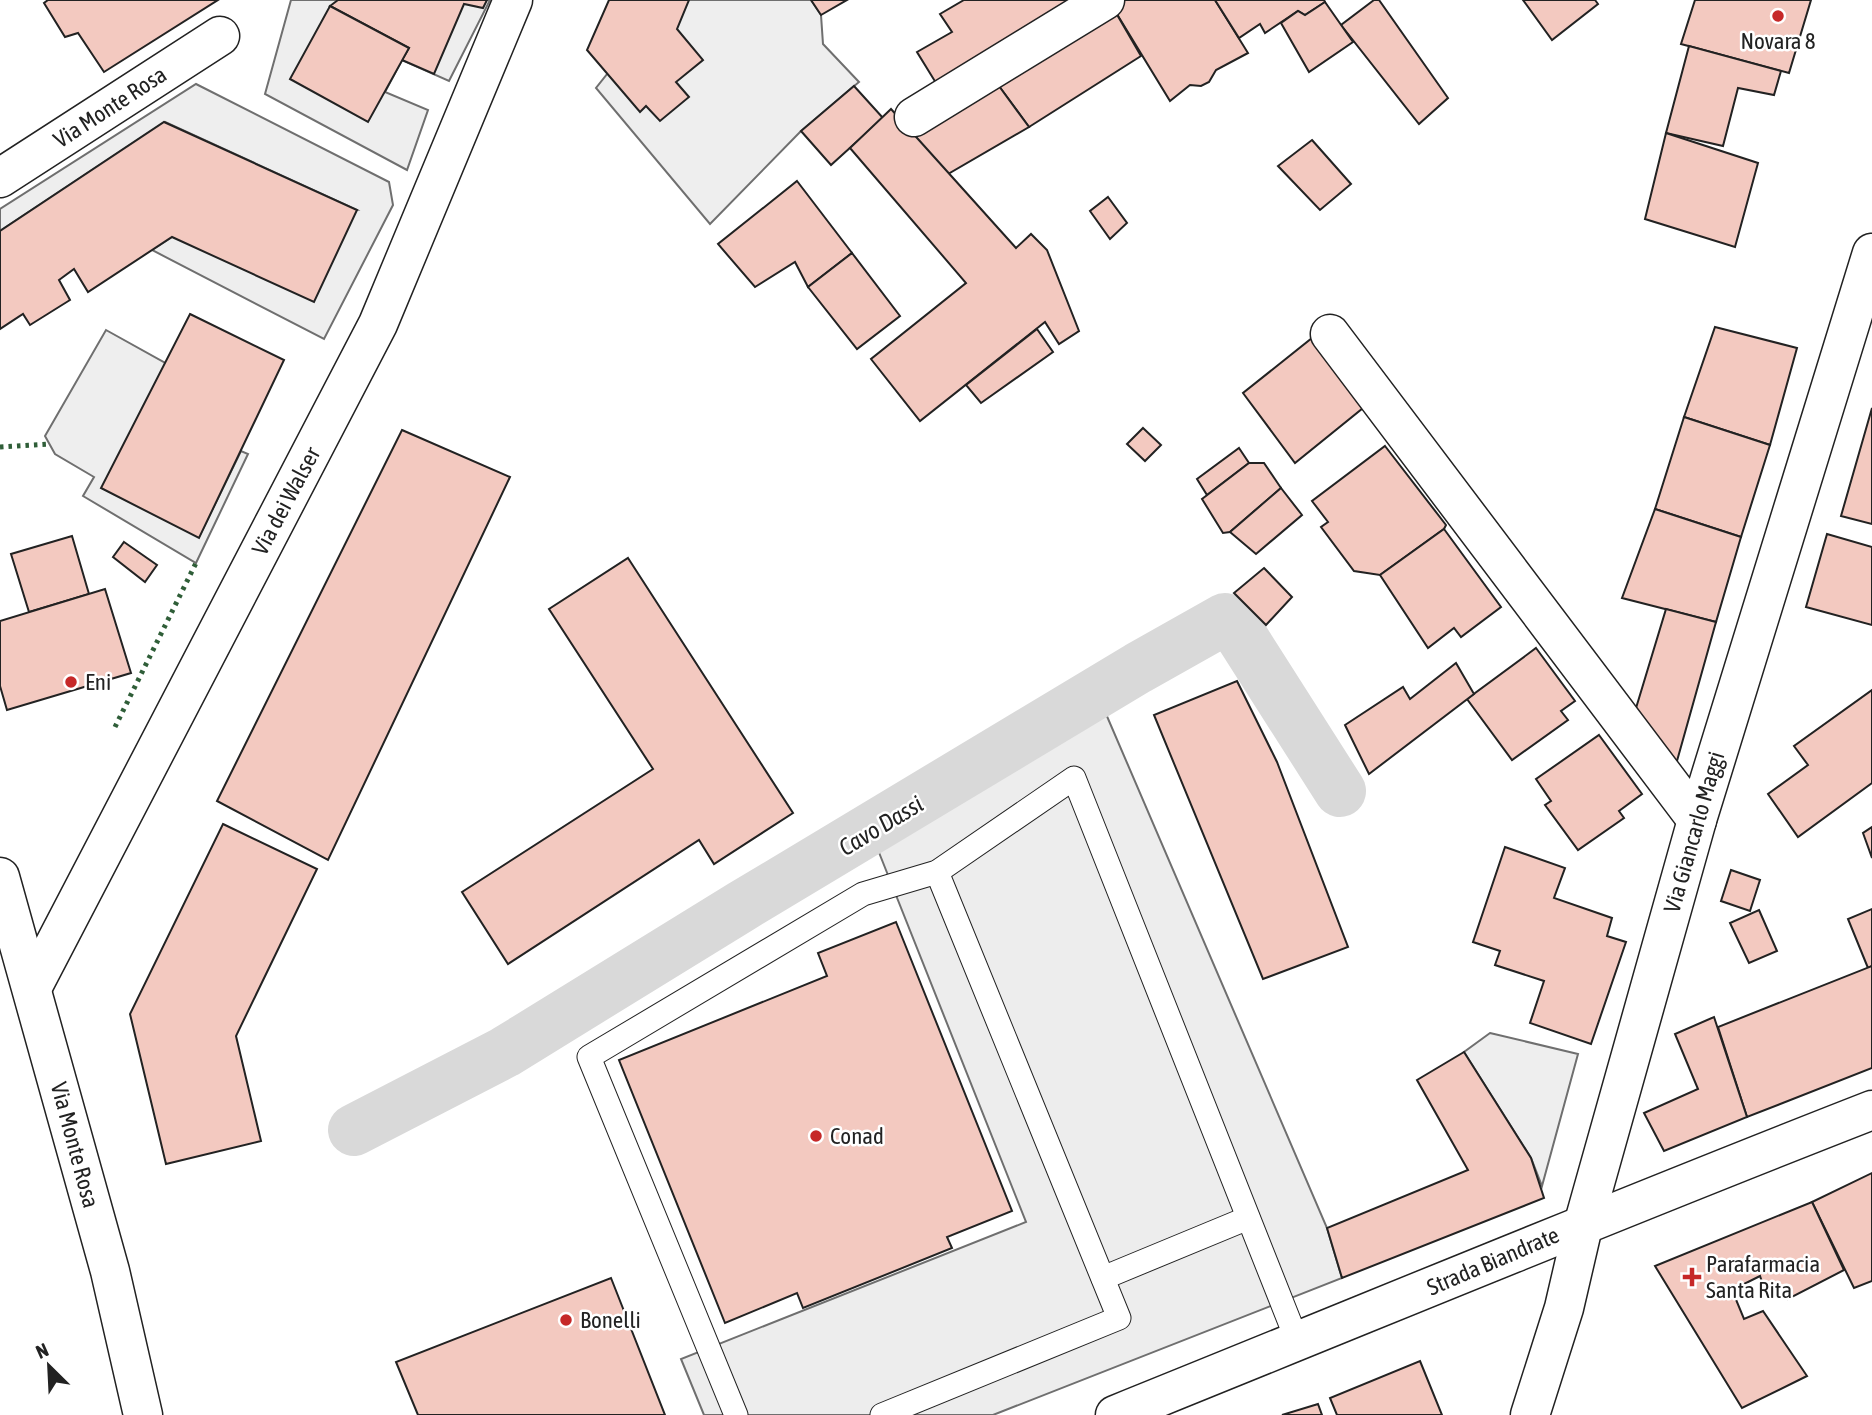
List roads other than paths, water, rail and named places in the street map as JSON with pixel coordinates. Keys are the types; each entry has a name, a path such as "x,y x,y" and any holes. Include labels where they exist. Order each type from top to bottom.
{"street":[{"name":"Via dei Walser","path":"32,988 378,324 513,0"},
{"path":"914,117 1105,0"},
{"name":"Via Monte Rosa","path":"0,178 220,36"},
{"name":"Via Giancarlo Maggi","path":"1530,1415 1564,1308 1584,1222 1697,820 1872,253"},
{"path":"1330,334 1697,820"},
{"name":"Via Monte Rosa","path":"0,877 110,1271 143,1415"},
{"name":"Strada Biandrate","path":"1117,1415 1298,1343 1584,1222 1872,1110"}],"lane":[{"path":"736,1415 589,1057 863,894 937,872 1074,778 1298,1343"},
{"path":"882,1415 1119,1318 937,872"},
{"path":"1103,1278 1248,1218"}],"waterway":[{"name":"Cavo Dassi","path":"354,1130 505,1052 742,906 1138,668 1225,619 1240,634 1340,791"}],"place":[{"name":"Novara 8","path":"1778,16"},
{"name":"Eni","path":"71,682"},
{"name":"Conad","path":"816,1136"},
{"name":"Parafarmacia Santa Rita","path":"1692,1277"},
{"name":"Bonelli","path":"566,1320"}]}
